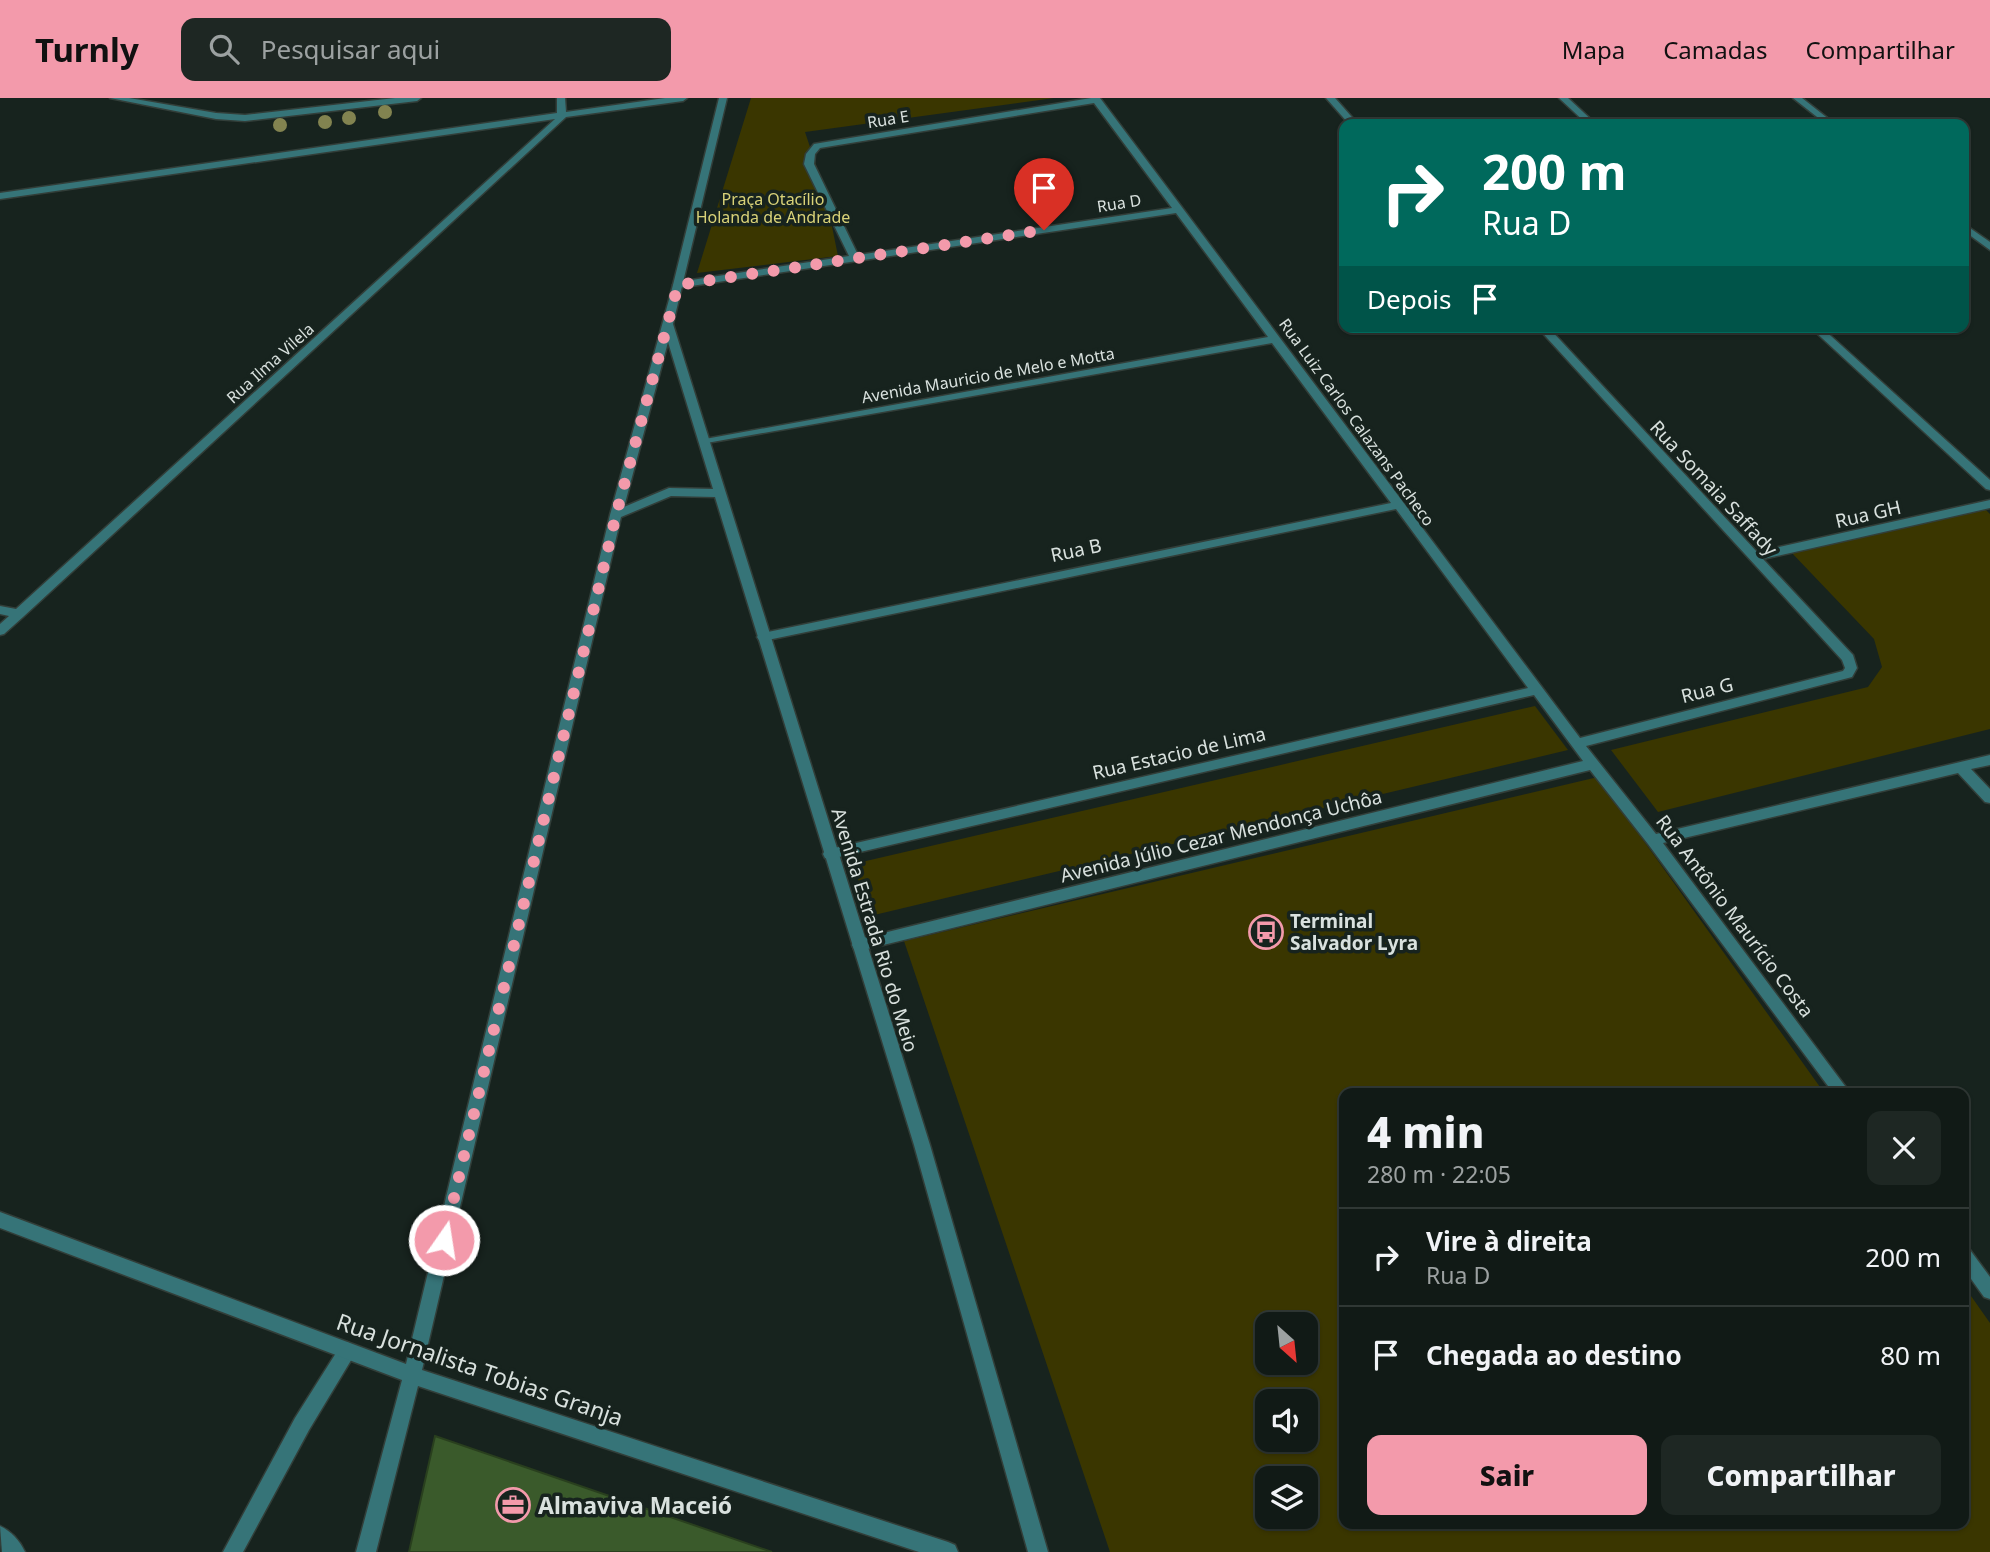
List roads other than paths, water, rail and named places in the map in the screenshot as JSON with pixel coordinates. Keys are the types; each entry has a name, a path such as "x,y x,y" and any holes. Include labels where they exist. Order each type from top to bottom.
{"street":[{"path":"114,98 216,117 245,118 417,98"},
{"path":"561,98 562,117"},
{"path":"0,196 683,98"},
{"path":"366,1552 412,1375 616,515 678,285 723,98"},
{"path":"1330,98 1349,119"},
{"path":"1563,98 1586,119"},
{"path":"1797,98 1824,119"},
{"name":"Rua E","path":"855,258 809,163 811,153 817,146 1096,99"},
{"name":"Rua Luiz Carlos Calazans Pacheco","path":"1096,99 1593,764"},
{"name":"Rua Ilma Vilela","path":"0,631 562,117"},
{"name":"Rua D","path":"678,285 1179,209"},
{"path":"1969,231 1990,247"},
{"name":"Avenida Estrada Rio do Meio","path":"666,322 922,1145 1038,1552"},
{"name":"Rua Somaia Saffady","path":"1548,333 1848,658 1852,668 1847,674"},
{"path":"1822,333 1990,486"},
{"name":"Avenida Mauricio de Melo e Motta","path":"705,442 1276,339"},
{"path":"616,515 669,492 719,493"},
{"name":"Rua GH","path":"1754,557 1990,504"},
{"name":"Rua B","path":"763,637 1398,505"},
{"path":"0,610 19,614"},
{"name":"Rua G","path":"1577,744 1847,674"},
{"name":"Rua Estacio de Lima","path":"830,854 1537,690"},
{"path":"1653,840 1990,760"},
{"name":"Rua Antônio Maurício Costa","path":"1593,764 1839,1088"},
{"name":"Avenida Júlio Cezar Mendonça Uchôa","path":"859,946 1593,764"},
{"path":"1961,767 1990,798"},
{"name":"Rua Jornalista Tobias Granja","path":"0,1220 412,1375 948,1552"},
{"path":"1969,1262 1990,1291"},
{"path":"233,1552 302,1424 347,1350"},
{"path":"0,1536 15,1552"}],"place":[{"name":"Terminal Salvador Lyra","path":"1266,932"},
{"name":"Almaviva Maceió","path":"513,1505"}],"park label":[{"name":"Praça Otacílio Holanda de Andrade","path":"773,208"}]}
